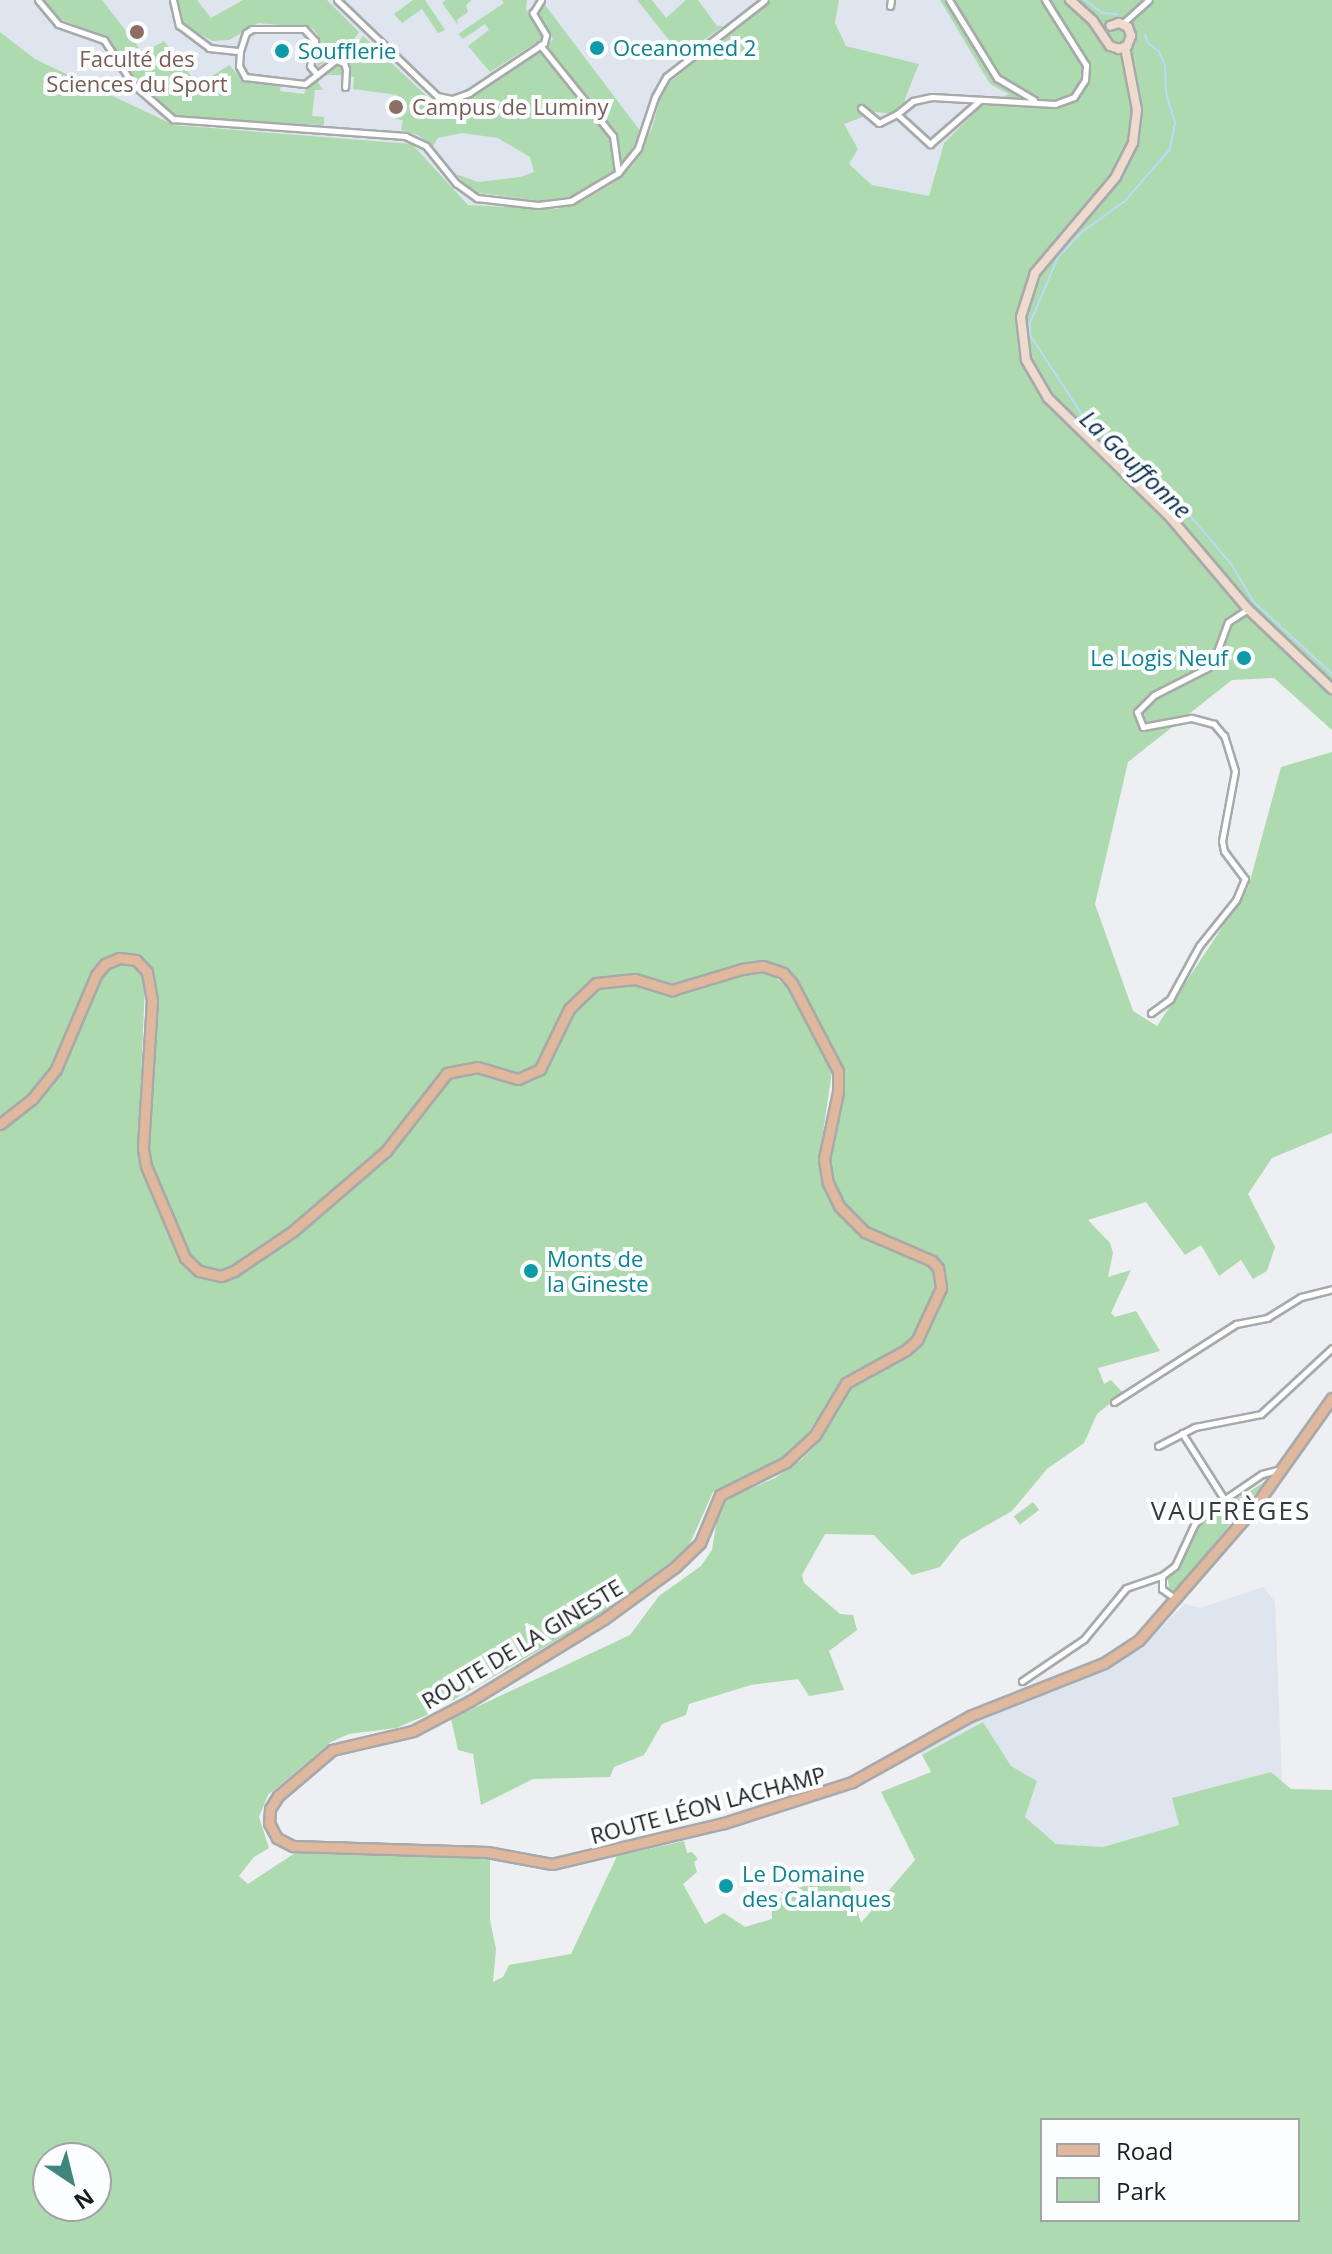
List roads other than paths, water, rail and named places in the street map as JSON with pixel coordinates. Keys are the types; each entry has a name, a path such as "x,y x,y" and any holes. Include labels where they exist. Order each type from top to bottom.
{"main road":[{"name":"ROUTE DE LA GINESTE","path":"0,1124 32,1099 56,1069 96,975 105,964 119,958 136,960 147,972 152,1000 143,1149 146,1166 185,1258 199,1271 221,1276 234,1271 293,1231 386,1151 447,1073 477,1067 518,1079 540,1069 569,1009 596,983 635,979 672,990 763,966 783,973 792,983 838,1071 838,1092 824,1159 828,1183 839,1206 865,1232 932,1261 942,1277 935,1305 917,1340 906,1350 846,1383 815,1435 786,1462 720,1495 700,1543 675,1567 604,1619 436,1720 401,1735 332,1750 273,1802 269,1818 273,1832 281,1841 293,1846"},
{"name":"ROUTE LÉON LACHAMP","path":"293,1846 487,1852 552,1864 776,1809 852,1782 970,1716 1104,1663 1139,1640 1282,1469 1332,1398"}],"street":[{"path":"38,0 58,24 104,40 132,83 173,119 405,136 426,146 456,183 477,198 555,204 587,194 618,173 638,148 655,97 666,77 765,0"},
{"path":"173,0 179,25 209,48 240,51"},
{"path":"337,0 443,98 452,99 469,93 540,45 546,35 533,13 541,0"},
{"path":"949,0 997,78 1035,101"},
{"path":"861,108 879,123 922,98 1055,104 1068,101 1083,86 1086,72 1083,57 1045,0"},
{"path":"1070,0 1106,38 1121,48 1137,110 1133,143 1116,177 1035,273 1023,306 1023,350 1035,380 1048,398 1169,516 1248,609 1332,689"},
{"path":"1093,21 1110,26 1122,24 1149,0"},
{"path":"1121,48 1131,39 1130,30 1140,10"},
{"path":"1122,24 1130,30"},
{"path":"1106,38 1110,26"},
{"path":"317,74 310,66 315,41 304,29 252,29 240,51 239,66 245,77 252,80 305,84 317,74 330,62 339,61 346,69 345,87"},
{"path":"540,45 613,136 618,173"},
{"path":"897,114 930,144 981,99"},
{"path":"1151,1013 1170,999 1199,946 1236,900 1245,879 1224,851 1222,841 1235,771 1224,736 1214,724 1191,718 1143,727 1137,712 1154,695 1207,668 1214,660 1228,622 1248,609"},
{"path":"1307,665 1332,682"},
{"path":"1114,1402 1236,1324 1267,1318 1301,1297 1332,1289"},
{"path":"1158,1446 1214,1421 1261,1414 1332,1348"},
{"path":"1182,1433 1224,1499"},
{"path":"1022,1681 1084,1639 1126,1588 1163,1575 1180,1560 1194,1525 1224,1499 1272,1469 1282,1469"},
{"path":"1163,1575 1162,1589 1168,1596 1177,1598"}],"waterway":[{"name":"La Gouffonne","path":"1085,0 1102,13 1118,14"},
{"name":"La Gouffonne","path":"1145,35 1165,65 1166,93 1175,123 1170,149 1125,201 1082,232 1058,257 1030,323 1030,335 1083,416 1166,487 1232,565 1253,601 1332,674"}],"place":[{"name":"Faculté des Sciences du Sport","path":"137,32"},
{"name":"Oceanomed 2","path":"597,48"},
{"name":"Soufflerie","path":"282,51"},
{"name":"Campus de Luminy","path":"396,107"},
{"name":"Le Logis Neuf","path":"1244,658"},
{"name":"Monts de la Gineste","path":"531,1271"},
{"name":"Le Domaine des Calanques","path":"726,1886"}],"district":[{"name":"VAUFRÈGES","path":"1231,1511"}]}
